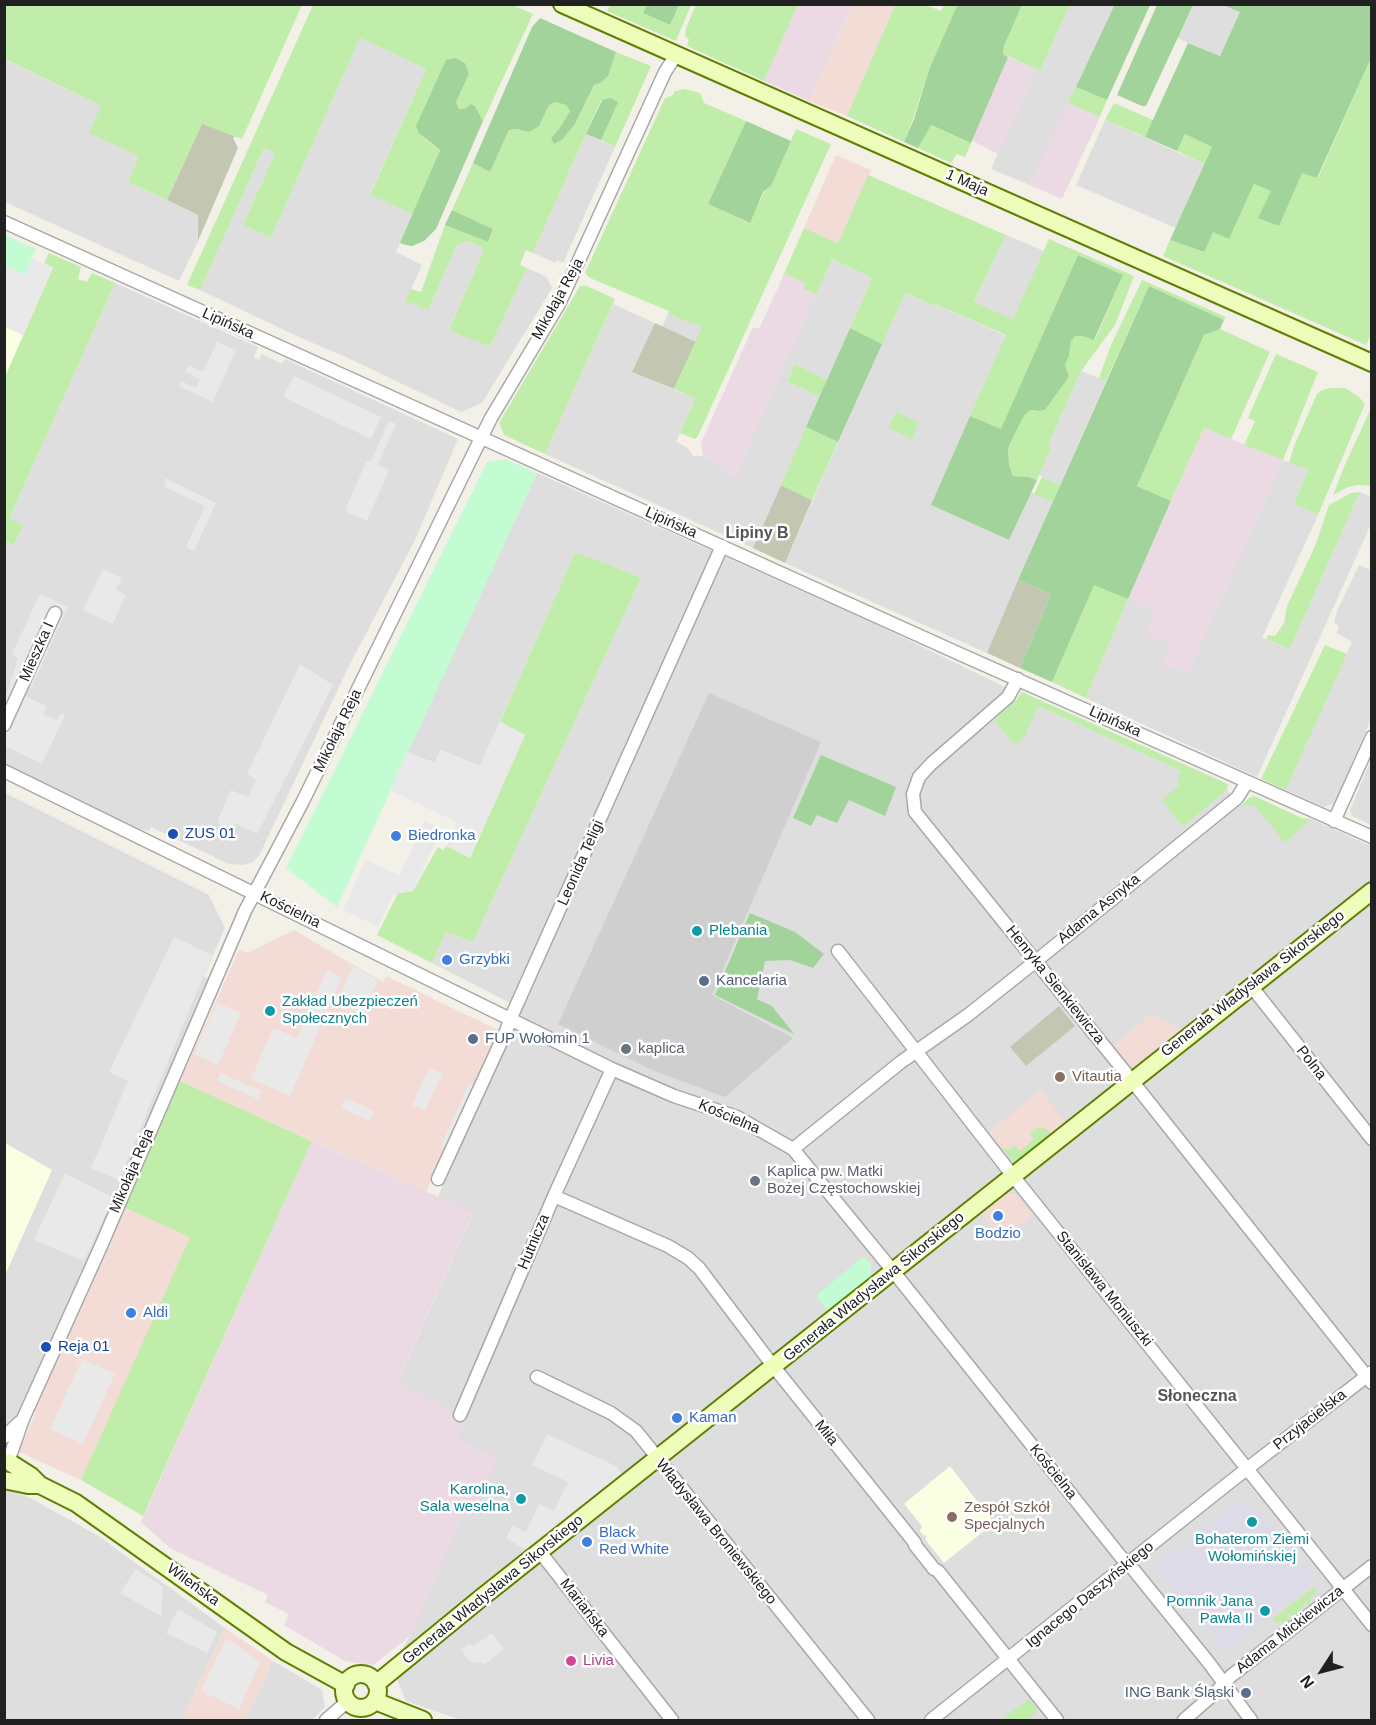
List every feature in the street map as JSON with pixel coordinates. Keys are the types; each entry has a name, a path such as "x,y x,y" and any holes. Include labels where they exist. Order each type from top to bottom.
{"street":[{"name":"1 Maja","path":"562,4 1371,363"},
{"name":"Mikołaja Reja","path":"8,1458 23,1419 101,1246 254,893 303,801 482,438 528,353 559,304 665,72 676,55"},
{"name":"Lipińska","path":"4,222 1371,837"},
{"name":"Leonida Teligi","path":"438,1179 722,546"},
{"name":"Mieszka I","path":"4,724 55,613"},
{"name":"Henryka Sienkiewicza","path":"1018,679 1008,697 925,769 916,782 913,801 918,818 1370,1377"},
{"path":"1334,821 1371,737"},
{"name":"Kościelna","path":"4,771 612,1069 674,1096 736,1118 792,1149 1129,1564 1251,1720"},
{"name":"Adama Asnyka","path":"792,1149 915,1051 968,1015 1035,961 1237,798 1247,782"},
{"name":"Generała Władysława Sikorskiego","path":"376,1684 1371,891"},
{"name":"Stanisława Moniuszki","path":"838,951 1013,1176 1371,1625"},
{"name":"Polna","path":"1251,987 1371,1139"},
{"name":"Hutnicza","path":"460,1415 554,1196 612,1069"},
{"name":"Miła","path":"554,1196 668,1246 688,1258 708,1279 933,1569 938,1570 1057,1720"},
{"name":"Władysława Broniewskiego","path":"537,1377 620,1418 636,1431 868,1720"},
{"name":"Przyjacielska","path":"1248,1469 1370,1377"},
{"name":"Mikołaja Reja","path":"4,1437 23,1419"},
{"path":"4,1480 9,1471 8,1458"},
{"name":"Wileńska","path":"8,1458 40,1485 64,1496 97,1517 347,1693"},
{"name":"Ignacego Daszyńskiego","path":"931,1720 1248,1469"},
{"name":"Wileńska","path":"4,1480 40,1485"},
{"name":"Mariańska","path":"540,1552 672,1720"},
{"name":"Adama Mickiewicza","path":"1184,1720 1231,1676 1371,1566"},
{"path":"398,1667 390,1685 393,1703 399,1711"},
{"path":"326,1720 347,1693 350,1679 360,1675 368,1676 376,1684 378,1690 375,1701 360,1708 354,1707 347,1693"},
{"path":"375,1701 423,1720"}],"shaded area":[{"path":"798,5 853,5 809,101 764,81"},
{"path":"853,5 895,5 847,116 809,101"},
{"path":"1070,5 1115,5 1030,185 991,169 1036,69 1040,71"},
{"path":"1193,5 1223,5 1240,12 1220,56 1177,38"},
{"path":"360,38 426,69 370,194 413,214 396,252 422,265 405,302 410,301 428,311 457,245 468,241 484,249 449,329 490,347 527,268 547,277 552,288 482,403 461,412 200,290 264,148 275,153 243,225 271,238"},
{"path":"1008,57 1036,69 998,154 971,140"},
{"path":"4,59 101,106 140,156 128,182 198,215 198,241 179,281 5,202"},
{"path":"1068,103 1100,117 1062,199 1030,185"},
{"path":"1105,120 1204,164 1176,228 1076,185"},
{"path":"202,123 235,136 233,138 238,148 198,241 198,215 167,200"},
{"path":"586,134 615,147 563,263 557,260 556,263 533,253"},
{"path":"836,155 871,170 838,243 804,228"},
{"path":"1006,235 1044,251 1013,320 974,303"},
{"path":"32,258 53,267 23,335 5,327 5,266 24,275"},
{"path":"831,259 872,278 827,380 795,364 787,381 820,397 753,548 545,454 613,304 655,323 633,372 695,399 676,442 688,448 693,456 703,456 735,477"},
{"path":"784,274 805,283 803,289 816,294 735,477 721,471 723,467 703,456 701,443 753,327 759,329"},
{"path":"115,283 258,347 254,358 259,360 262,354 282,364 285,359 458,439 415,540 349,666 259,856 253,862 244,865 229,864 151,827 149,831 134,828 5,764 4,541 14,545 22,526 9,519"},
{"path":"904,293 934,306 935,304 1006,336 931,505 1009,540 1031,492 1053,502 987,653 785,563"},
{"path":"668,314 703,327 696,342 662,327"},
{"path":"655,323 696,342 674,389 632,372"},
{"path":"5,327 23,335 5,377"},
{"path":"217,342 236,350 213,402 179,386 181,381 196,388 200,379 185,372 189,365 203,372"},
{"path":"1081,371 1106,381 1060,485 1039,475 1051,448 1048,446"},
{"path":"294,376 381,417 371,439 283,397"},
{"path":"389,421 396,424 378,465 389,470 367,521 348,513 346,508 366,462 371,461"},
{"path":"1204,428 1283,460 1188,672 1161,663 1171,644 1145,633 1154,611 1128,599"},
{"path":"1283,460 1308,470 1294,504 1318,515 1262,638 1290,649 1360,492 1371,497 1371,524 1257,777 1086,698 1128,599 1154,611 1171,644 1162,663 1188,672"},
{"path":"537,473 869,621 1007,688 975,718 984,728 994,720 1015,744 1024,736 1038,706 1181,771 1180,785 1185,824 1227,790 1242,806 1254,804 1285,842 1311,819 1371,846 1371,1720 461,1720 406,1701 397,1679 389,1671 410,1636 462,1514 456,1439 466,1419 397,1383 473,1213 438,1197 516,1006 432,963 446,932 473,942 641,578 603,562 575,554 480,766 441,750 435,763 407,752"},
{"path":"165,478 216,503 194,551 186,547 205,506 165,487"},
{"path":"781,485 812,500 785,563 753,548"},
{"path":"1359,565 1371,570 1371,719 1335,803 1324,807 1286,790 1352,642 1337,633 1339,627 1334,622"},
{"path":"103,569 122,578 116,590 125,595 113,624 83,610"},
{"path":"1018,580 1051,594 1020,668 987,653"},
{"path":"40,594 68,607 32,686 26,689 23,695 47,706 43,714 57,720 61,713 65,715 42,764 5,746 5,700 18,658 12,654"},
{"path":"300,664 333,685 257,834 235,823 230,831 217,822 231,790 248,797 256,780 247,774"},
{"path":"709,693 821,742 712,995 793,1038 725,1097 652,1070 558,1024"},
{"path":"500,722 525,735 470,858 447,846 456,822 390,790 407,752 435,763 440,750 480,766"},
{"path":"1371,760 1371,825 1352,816 1350,810"},
{"path":"5,793 209,895 225,928 204,976 214,982 23,1419 5,1446"},
{"path":"424,821 442,829 413,891 394,894 378,927 343,910 365,860 400,875"},
{"path":"294,930 383,982 386,976 498,1030 426,1192 180,1081 239,950 247,953"},
{"path":"174,937 212,955 119,1180 91,1168 128,1081 109,1072"},
{"path":"353,966 378,981 363,1015 336,1003"},
{"path":"327,970 342,977 290,1096 251,1079 273,1028 297,1038"},
{"path":"217,1003 241,1013 218,1065 194,1054"},
{"path":"1059,1006 1075,1026 1026,1066 1010,1047"},
{"path":"1151,1014 1182,1030 1136,1066 1129,1065 1114,1045"},
{"path":"429,1067 442,1073 425,1111 412,1105"},
{"path":"221,1073 261,1091 258,1099 217,1081"},
{"path":"469,1084 475,1087 447,1149 441,1146"},
{"path":"1040,1090 1066,1122 1014,1164 989,1132"},
{"path":"346,1098 375,1111 370,1121 341,1108"},
{"path":"312,1141 473,1212 397,1382 466,1419 457,1439 498,1458 472,1515 462,1514 410,1636 373,1665 345,1661 284,1625 289,1614 265,1602 268,1595 170,1548 141,1522"},
{"path":"5,1143 52,1170 5,1275"},
{"path":"65,1173 113,1198 84,1261 34,1240"},
{"path":"1006,1193 1014,1193 1032,1215 1001,1239 981,1214"},
{"path":"123,1207 191,1237 81,1480 19,1452 36,1413 33,1411"},
{"path":"82,1359 115,1374 83,1444 50,1429"},
{"path":"547,1434 616,1466 622,1473 526,1550 506,1538 512,1526 526,1532 539,1504 554,1511 568,1482 532,1465"},
{"name":"Zespół Szkół Specjalnych","path":"950,1466 994,1523 944,1563 925,1539 927,1536 920,1531 922,1526 904,1504"},
{"path":"9,1490 30,1498 97,1535 225,1628 182,1720 5,1720 4,1491"},
{"path":"1239,1501 1247,1511 1255,1505 1315,1581 1225,1652 1157,1567"},
{"path":"136,1569 163,1587 161,1616 120,1593"},
{"path":"178,1609 217,1632 207,1653 166,1633"},
{"path":"225,1628 273,1661 245,1720 182,1720"},
{"path":"492,1633 504,1649 485,1664 469,1661 461,1650 470,1643 473,1647"},
{"path":"226,1638 260,1662 239,1709 201,1691"},
{"path":"273,1661 322,1690 325,1707 312,1720 245,1720"}],"green space":[{"path":"510,4 533,14 483,121 475,106 471,104 464,109 459,109 456,102 469,74 465,63 456,58 425,139 440,150 413,214 370,195 426,69 360,38 271,238 243,225 275,153 264,148 200,290 187,285 313,5"},
{"path":"647,4 679,5 670,25 643,13"},
{"path":"958,4 1022,5 1004,46 1003,54 1008,57 971,143 931,125 918,148 904,142 914,119 930,67"},
{"path":"1115,4 1150,5 1107,100 1076,87"},
{"path":"4,5 302,5 242,139 202,124 167,200 128,182 139,156 89,133 101,106 5,59"},
{"path":"610,5 647,5 643,13 670,25 679,5 691,5 676,41 607,11"},
{"path":"696,5 798,5 764,81 687,46 689,39 685,37 686,28"},
{"path":"895,5 925,5 941,11 944,5 958,5 930,67 904,142 847,116"},
{"path":"1022,5 1070,5 1040,71 1003,54 1004,46"},
{"path":"1157,5 1193,5 1146,106 1142,106 1117,95"},
{"path":"1223,5 1371,5 1371,58 1317,178 1302,173 1279,226 1258,218 1271,191 1254,184 1229,239 1213,232 1204,252 1170,240 1212,147 1185,134 1177,151 1145,137 1188,43 1220,56 1240,12"},
{"path":"540,18 616,52 608,76 594,85 575,124 562,140 554,144 551,138 570,111 566,105 555,102 549,105 539,126 533,130 528,132 517,129 509,130 490,172 473,163 532,27"},
{"path":"616,52 651,66 615,147 601,140 617,102 601,100 533,253 526,250 520,265 527,268 490,347 449,330 484,249 468,241 457,245 428,311 410,302 408,304 405,302 411,289 421,292 445,225 488,242 493,229 452,210 473,163 490,172 509,130 517,129 528,132 539,126 549,105 555,102 566,105 570,111 551,138 562,140 575,124 594,85 608,76"},
{"path":"456,58 465,63 469,74 456,102 459,109 464,109 471,104 475,106 483,121 436,229 424,241 412,246 406,245 400,243 440,150 419,133 416,126 446,60"},
{"path":"1371,58 1372,332 1366,345 1163,256 1170,240 1203,252 1213,231 1229,239 1254,184 1271,191 1279,225 1302,172 1318,178"},
{"path":"1076,87 1107,100 1100,117 1068,103"},
{"path":"685,89 700,93 704,103 746,121 708,204 749,223 764,192 771,186 796,129 831,144 695,439 680,433 695,399 674,389 702,327 590,278 585,273 665,98 673,95 675,91"},
{"path":"610,98 618,102 601,140 586,134 602,100"},
{"path":"1114,103 1153,120 1145,137 1105,120"},
{"path":"746,121 791,141 771,186 763,192 750,223 708,204"},
{"path":"930,125 971,143 965,157 957,154 951,163 918,148"},
{"path":"1185,134 1212,147 1204,164 1177,151"},
{"path":"868,175 1006,235 974,302 1013,319 1049,239 1134,276 1115,325 1081,371 1048,446 1051,448 1037,480 1013,476 1009,465 1008,448 1024,416 1030,410 1045,410 1069,376 1065,365 1071,340 1075,336 1082,336 1095,340 1123,275 1078,255 1001,430 970,416 1006,335 905,293 882,344 850,328 872,278 832,259 816,294 803,289 805,283 784,274 804,228 838,243"},
{"path":"452,210 493,229 488,242 445,225"},
{"path":"5,235 36,249 24,275 5,266"},
{"path":"49,253 81,267 78,279 87,282 92,273 115,283 9,519 23,525 14,545 5,541 5,377 53,268 44,263"},
{"path":"1078,255 1123,275 1094,340 1075,336 1071,341 1065,365 1069,376 1045,410 1030,410 1024,416 1008,448 1009,465 1013,476 1037,480 1009,540 931,505 970,416 1001,429"},
{"path":"1142,280 1226,317 1224,320 1149,286 1106,381 1099,378 1111,345"},
{"path":"580,286 587,286 615,299 545,454 504,435 499,423"},
{"path":"1149,286 1224,320 1220,329 1204,335 1137,486 1171,501 1128,599 1094,585 1052,682 1020,668 1051,594 1018,580"},
{"path":"850,328 882,344 838,442 806,427"},
{"path":"1220,329 1270,352 1231,439 1204,428 1171,501 1137,486 1204,335"},
{"path":"1276,354 1318,372 1283,460 1244,445 1255,421 1248,418"},
{"path":"795,364 827,380 820,397 787,381"},
{"path":"1331,388 1345,388 1358,396 1365,404 1318,515 1294,504 1308,470 1289,463 1317,394"},
{"path":"1371,408 1371,486 1348,487 1333,495 1344,467"},
{"path":"896,412 919,422 912,439 888,428"},
{"path":"806,427 838,442 812,500 781,485"},
{"path":"505,459 537,473 337,907 286,868 487,462"},
{"path":"1042,477 1060,485 1053,502 1034,494"},
{"path":"1360,492 1290,649 1266,639 1268,635 1275,636 1284,623 1287,606 1315,546 1329,505 1351,493"},
{"path":"575,553 641,578 473,942 446,932 432,963 377,935 398,893 413,891 438,847 443,850 447,846 470,858 525,735 500,722"},
{"path":"1094,584 1128,599 1086,698 1052,682"},
{"path":"1325,645 1347,654 1286,790 1261,779"},
{"path":"1022,692 1228,784 1227,790 1185,825 1181,825 1162,800 1180,785 1177,781 1181,771 1038,706 1025,737 1015,745 994,720"},
{"path":"821,755 896,787 885,816 849,800 837,823 817,815 811,826 793,818"},
{"path":"1254,796 1302,818 1311,819 1285,843 1254,805 1241,806"},
{"path":"750,913 795,932 824,954 813,968 790,960 765,961 757,999 772,1006 794,1034 715,995"},
{"path":"180,1081 312,1141 143,1516 81,1480 190,1237 123,1207"},
{"path":"1038,1127 1046,1129 1051,1134 1014,1164 1001,1147 1008,1150 1015,1145 1020,1151 1034,1139 1030,1134"},
{"path":"864,1256 871,1264 870,1277 829,1312 818,1299 818,1294"},
{"path":"1314,1587 1317,1591 1310,1597 1312,1606 1309,1608 1307,1600 1293,1620 1291,1612 1288,1614 1290,1623 1283,1629 1281,1620 1276,1624 1272,1619"},
{"path":"1029,1699 1038,1710 1028,1720 1001,1720"}],"place":[{"name":"ZUS 01","path":"173,834"},
{"name":"Biedronka","path":"396,836"},
{"name":"Plebania","path":"697,931"},
{"name":"Grzybki","path":"447,960"},
{"name":"Kancelaria","path":"704,981"},
{"name":"Zakład Ubezpieczeń Społecznych","path":"270,1011"},
{"name":"FUP Wołomin 1","path":"473,1039"},
{"name":"kaplica","path":"626,1049"},
{"name":"Vitautia","path":"1060,1077"},
{"name":"Kaplica pw. Matki Bożej Częstochowskiej","path":"755,1181"},
{"name":"Bodzio","path":"998,1216"},
{"name":"Aldi","path":"131,1313"},
{"name":"Reja 01","path":"46,1347"},
{"name":"Kaman","path":"677,1418"},
{"name":"Karolina, Sala weselna","path":"521,1499"},
{"name":"Zespół Szkół Specjalnych","path":"952,1517"},
{"name":"Bohaterom Ziemi Wołomińskiej","path":"1252,1522"},
{"name":"Black Red White","path":"587,1542"},
{"name":"Pomnik Jana Pawła II","path":"1265,1611"},
{"name":"Livia","path":"571,1661"},
{"name":"ING Bank Śląski","path":"1246,1693"}],"district":[{"name":"Lipiny B","path":"757,534"},
{"name":"Słoneczna","path":"1197,1397"}]}
